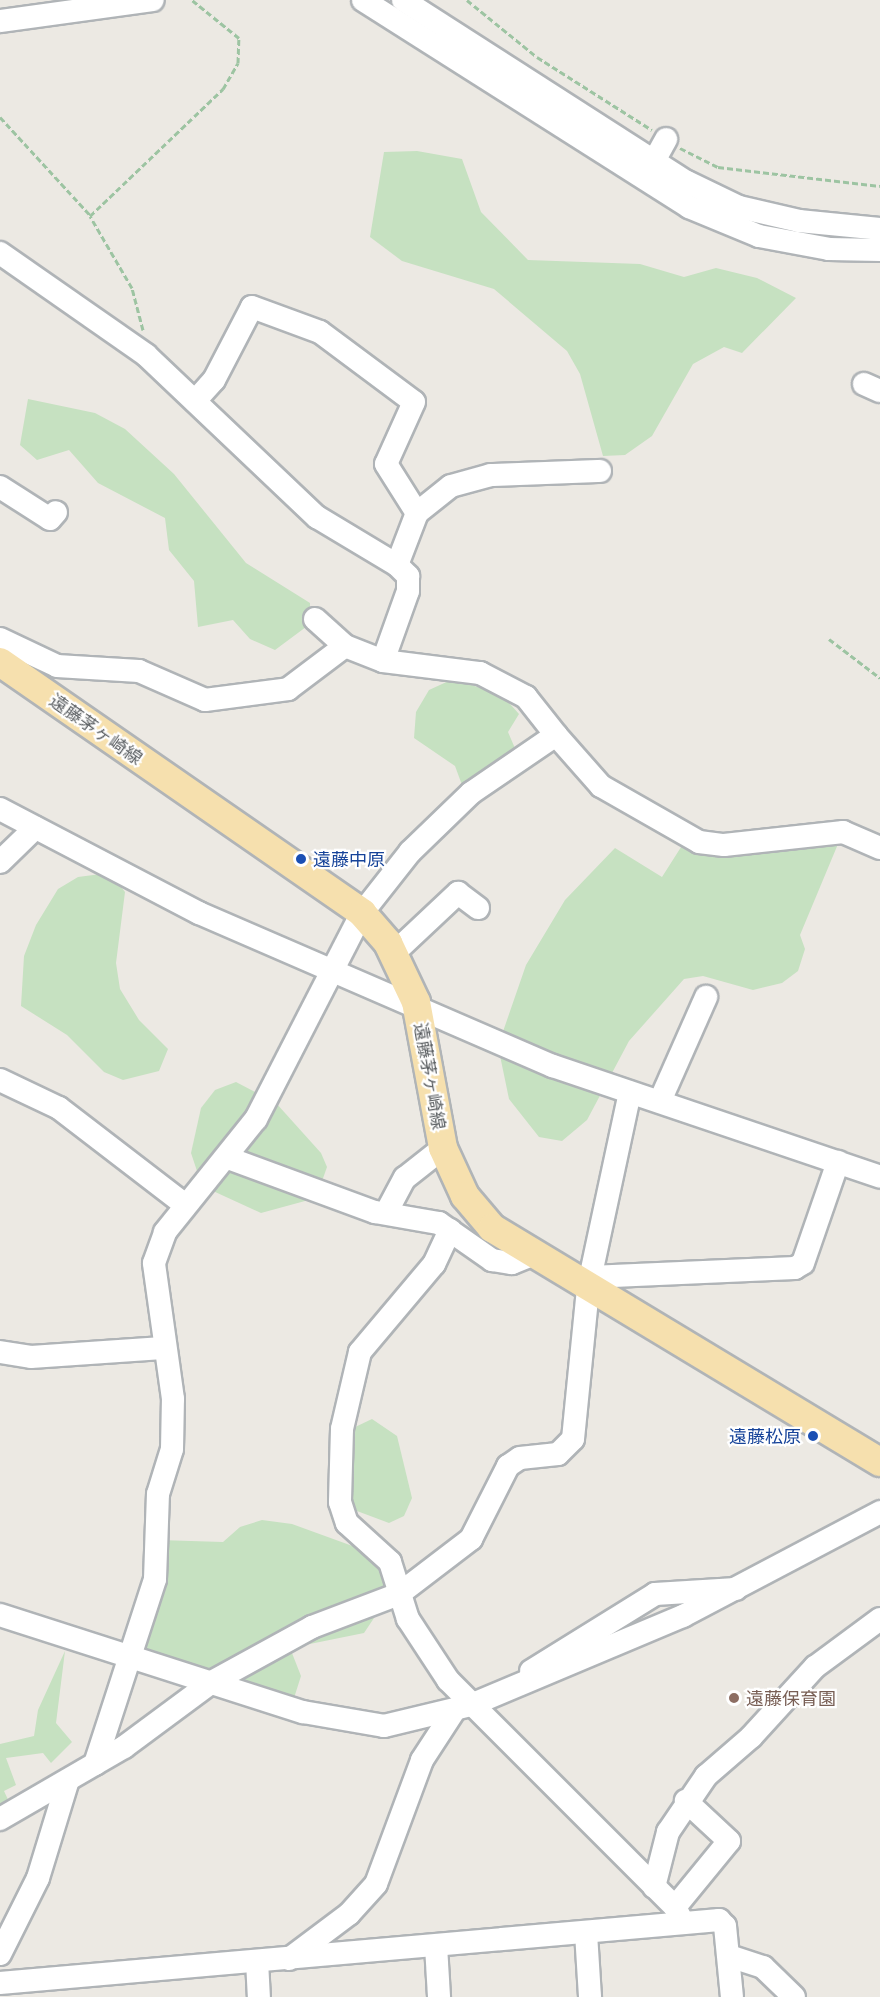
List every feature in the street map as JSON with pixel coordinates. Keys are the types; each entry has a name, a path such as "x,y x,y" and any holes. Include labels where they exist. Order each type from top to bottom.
{"main road":[{"name":"遠藤茅ヶ崎線","path":"0,662 362,913 394,953 416,1002 443,1148 477,1211 532,1255 589,1283 880,1462"}],"street":[{"path":"0,21 153,0"},
{"path":"363,0 689,207 759,236 829,249 880,250"},
{"path":"403,0 654,161 739,207 799,221 880,229"},
{"path":"654,161 666,139"},
{"path":"0,253 146,355 317,517 380,549 408,576 408,591 383,662"},
{"path":"195,401 214,380 252,307 320,333 414,402 386,465 417,513"},
{"path":"397,565 417,513 451,486 491,475 600,471"},
{"path":"0,487 50,519 56,512"},
{"path":"315,619 345,646 383,662 480,673 525,697 601,786 699,842 724,845 843,832 880,848"},
{"path":"0,639 57,666 139,671 205,700 288,689 345,646"},
{"path":"95,1764 155,1579 158,1494 172,1449 173,1398 163,1348 154,1263 165,1232 184,1204 228,1158 256,1119 335,970 362,913 410,852 471,793 556,735"},
{"path":"0,809 199,913 416,1002 553,1065 880,1177"},
{"path":"0,862 35,828"},
{"path":"394,953 458,893 478,908"},
{"path":"660,1101 706,997"},
{"path":"0,1080 59,1108 184,1204"},
{"path":"0,1819 95,1764 212,1682 312,1627 399,1594 471,1539 508,1466 520,1458 558,1454 573,1438 589,1283 630,1092"},
{"path":"386,1213 405,1178 443,1148"},
{"path":"228,1158 386,1213 418,1216 450,1230 492,1260 512,1263 532,1255"},
{"path":"589,1283 795,1268 803,1263 838,1162"},
{"path":"450,1230 434,1264 360,1352 343,1413 340,1502 355,1534 390,1562 399,1594 430,1658 462,1708 654,1887 679,1915"},
{"path":"0,1352 31,1357 163,1348"},
{"path":"0,1615 358,1725 406,1723 462,1708 738,1589 880,1512"},
{"path":"506,1690 633,1603 680,1588 738,1589"},
{"path":"654,1887 668,1832 686,1801 814,1667 880,1619"},
{"path":"289,1959 349,1914 376,1884 422,1760 462,1708"},
{"path":"0,1954 38,1878 68,1780"},
{"path":"679,1915 729,1841 686,1801"},
{"path":"0,1983 586,1933 679,1915 719,1920 725,1926 732,1997"},
{"path":"586,1933 590,1997"},
{"path":"436,1946 439,1997"},
{"path":"729,1956 763,1967 794,1997"},
{"path":"257,1961 259,1997"}],"path":[{"path":"90,216 223,89 238,63 239,38 192,0"},
{"path":"0,117 90,216 132,288 146,355"},
{"path":"830,639 880,678"}],"green space":[{"path":"417,151 462,159 481,212 528,260 640,264 684,277 716,268 757,278 796,298 742,353 724,347 693,364 652,436 625,455 603,456 580,374 567,351 494,289 402,261 370,237 384,152"},
{"path":"28,399 95,413 125,429 174,474 246,563 310,603 310,624 275,650 250,639 233,620 198,627 194,581 169,550 165,518 98,483 69,450 37,460 20,445"},
{"path":"453,679 502,695 519,714 508,732 517,753 462,785 455,766 414,738 416,712 429,690"},
{"path":"683,844 838,844 800,935 805,949 798,971 782,983 753,990 703,976 684,979 629,1041 587,1120 562,1141 539,1137 509,1099 498,1046 526,965 565,900 615,848 662,877"},
{"path":"101,874 115,879 125,892 116,963 120,989 139,1020 168,1049 159,1071 123,1080 104,1072 67,1035 21,1006 24,956 36,925 58,889 78,877"},
{"path":"236,1082 276,1103 321,1153 327,1167 316,1198 261,1213 213,1191 198,1174 191,1153 201,1108 215,1090"},
{"path":"372,1419 397,1436 412,1498 404,1516 389,1523 357,1511 332,1462 351,1429"},
{"path":"262,1520 292,1524 380,1556 387,1569 384,1603 364,1633 290,1648 301,1676 294,1698 140,1651 159,1540 223,1542 240,1527"},
{"path":"65,1651 56,1723 72,1742 51,1763 43,1753 6,1758 16,1785 4,1791 11,1806 0,1812 0,1744 34,1736 38,1710"}],"place":[{"name":"遠藤中原","path":"301,859"},
{"name":"遠藤松原","path":"813,1436"},
{"name":"遠藤保育園","path":"734,1698"}]}
